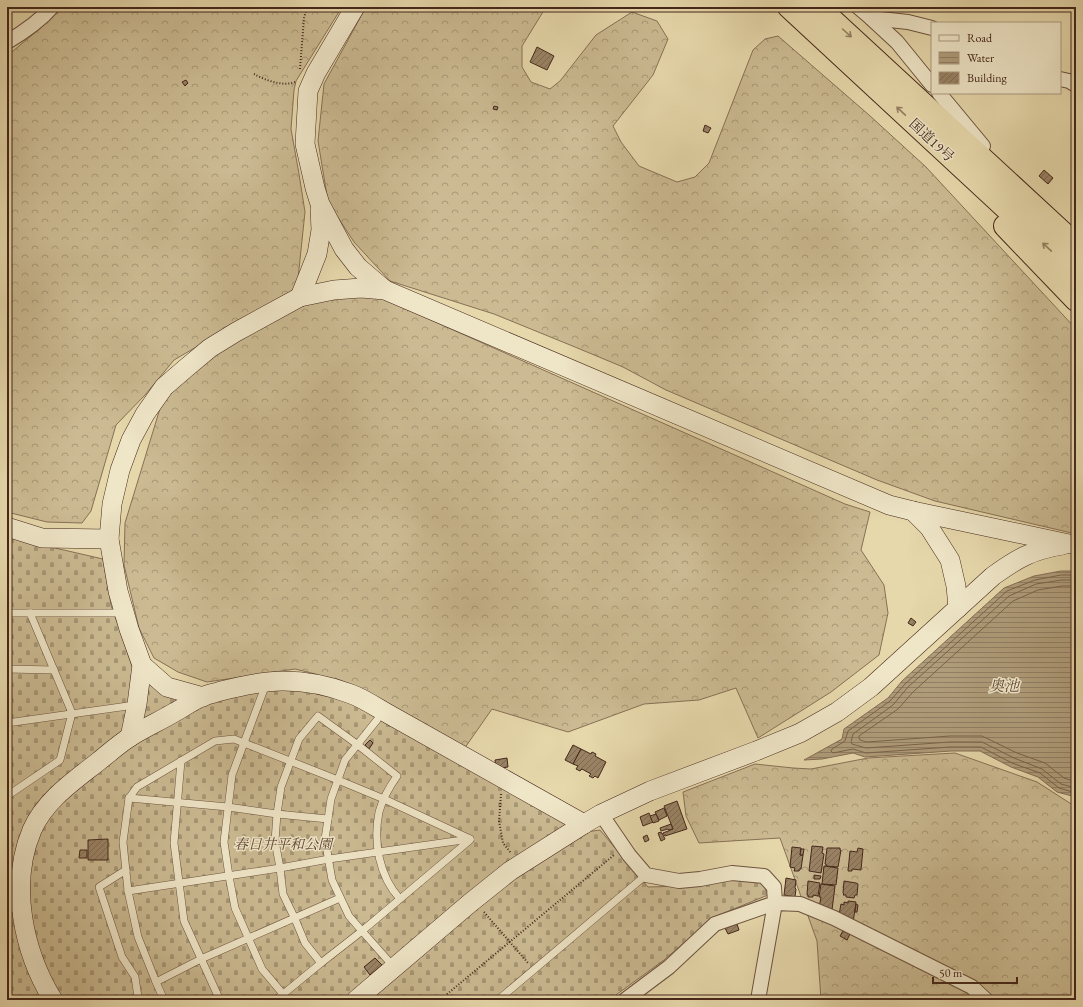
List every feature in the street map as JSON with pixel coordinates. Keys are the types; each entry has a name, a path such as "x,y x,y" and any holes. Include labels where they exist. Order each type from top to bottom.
{"highway":[{"name":"国道19号","path":"789,7 953,145 1076,245"},
{"name":"国道19号","path":"818,7 1076,273"},
{"path":"1076,224 983,146 953,145 953,170 1076,300"}],"street":[{"path":"7,42 24,32 42,18 52,7"},
{"path":"355,7 316,73 308,90 305,144 320,204 344,249 358,268 386,290 889,505 1073,544"},
{"path":"858,7 897,42 931,83"},
{"path":"871,18 908,22 931,28"},
{"path":"1061,79 1069,81 1076,85"},
{"path":"940,94 983,146"},
{"path":"300,297 317,254 321,230 320,204"},
{"path":"130,737 137,704 142,665 118,591 109,539 112,504 120,470 131,440 145,414 164,387 210,348 300,297 334,290 361,288 386,290"},
{"path":"913,511 929,527 950,560 956,586 958,608"},
{"path":"7,527 42,538 109,539"},
{"path":"356,1000 510,871 601,814 650,791 756,752 800,733 837,712 871,687 993,576 1014,561 1028,554 1046,548 1073,544"},
{"path":"142,665 167,687 203,697"},
{"path":"53,1000 38,972 25,930 14,908 25,848 33,828 46,808 59,793 130,737 203,697 238,687 283,681 302,682 325,686 352,695 584,824"},
{"path":"601,814 629,855 646,875 679,881 732,873 764,876 774,887 775,903 758,1000"},
{"path":"625,1000 669,967 715,924 775,903 800,904 834,918 972,987 986,1000"}],"lane":[{"path":"7,613 124,613"},
{"path":"7,796 60,760 72,713 30,613"},
{"path":"7,669 54,670"},
{"path":"267,682 232,775 224,842 235,908 262,969 288,1000"},
{"path":"7,723 137,704"},
{"path":"321,963 305,943 283,894 275,841 281,787 300,739 318,716 397,776 390,786 379,811 376,836 381,865 392,891 400,899"},
{"path":"378,720 345,760 331,799 325,839 332,880 349,916 394,967"},
{"path":"164,1000 138,937 128,891 123,842 129,798 137,787 215,741 234,739 384,799 470,839"},
{"path":"181,761 174,842 184,921 218,996 222,1000"},
{"path":"129,798 228,807 328,819"},
{"path":"128,891 329,859 470,839"},
{"path":"276,1000 362,931 470,839"},
{"path":"126,870 99,887 122,957 135,977 138,997 140,1000"},
{"path":"498,1000 646,875"},
{"path":"156,982 201,959 340,898"}],"path":[{"path":"300,71 304,18 307,7"},
{"path":"254,74 265,79 288,84 294,83 299,78"},
{"path":"440,1000 614,855"},
{"path":"484,912 534,970"}],"green space":[{"path":"61,7 342,7 296,81 294,90 291,129 305,212 297,288 174,360 145,395 116,425 91,511 82,523 47,522 7,512 7,56 38,30"},
{"path":"366,7 546,7 522,46 522,67 531,82 550,89 560,81 596,35 632,12 657,21 668,39 653,75 613,126 621,142 639,166 677,182 695,177 709,163 753,50 765,39 778,36 926,167 1076,329 1076,534 935,501 877,480 666,390 623,367 575,347 494,314 390,281 354,242 328,202 318,141 324,84"},
{"path":"344,296 379,297 845,504 870,512 861,550 884,585 888,613 879,655 831,692 758,738 736,688 699,700 644,704 568,732 492,709 464,749 336,679 295,669 207,682 178,672 154,658 139,628 124,565 125,523 162,402 217,351 305,301"},
{"name":"春日井平和公園","path":"7,534 42,545 103,559 111,605 134,672 165,694 272,687 303,689 343,699 586,832 600,830 648,887 684,886 731,880 762,882 768,895 714,917 664,960 609,1000 7,1000"},
{"path":"955,753 1037,782 1076,807 1076,1000 821,1000 817,941 780,838 699,843 686,816 683,792 755,764 811,769 868,758"}],"water":[{"name":"奥池","path":"1061,571 1076,571 1076,797 1057,792 1038,777 1011,767 980,751 951,751 865,757 853,753 822,759 804,760 842,739 844,729 888,698 902,681 1004,588 1034,576"}],"building":[{"path":"537,47 554,56 547,70 530,62"},
{"path":"186,80 188,83 185,86 182,82"},
{"path":"494,106 498,107 497,110 493,109"},
{"path":"705,125 711,128 708,133 703,131"},
{"path":"1044,170 1053,178 1048,184 1039,176"},
{"path":"911,618 916,622 913,626 908,623"},
{"path":"370,740 373,743 369,749 365,745"},
{"path":"573,745 581,749 573,764 565,760"},
{"path":"581,749 591,754 592,752 596,754 595,756 606,762 598,778 595,776 593,778 589,776 591,774 582,769 580,771 576,769 578,766 573,764"},
{"path":"507,758 508,767 496,769 495,760"},
{"path":"677,801 687,829 665,836 663,833 673,829 664,806"},
{"path":"664,808 667,816 659,820 655,812"},
{"path":"649,813 653,822 643,826 640,817"},
{"path":"656,814 659,821 653,823 650,816"},
{"path":"671,824 673,829 661,831 660,828"},
{"path":"661,832 665,839 661,841 658,833"},
{"path":"647,835 649,840 645,842 643,837"},
{"path":"108,839 108,860 88,860 88,840"},
{"path":"812,846 823,847 822,853 824,854 821,873 809,871"},
{"path":"792,847 801,848 800,855 803,855 801,869 799,871 794,871 795,868 790,867"},
{"path":"827,848 840,848 841,850 838,867 826,866"},
{"path":"858,848 863,849 861,870 852,869 852,871 848,871 850,851 857,852"},
{"path":"801,849 804,849 803,855 800,855"},
{"path":"80,850 87,850 87,858 79,858"},
{"path":"824,866 838,868 836,885 822,884"},
{"path":"814,875 821,876 820,879 814,879"},
{"path":"786,878 796,880 795,897 784,895"},
{"path":"808,881 820,883 818,896 813,895 813,897 808,897"},
{"path":"844,881 858,884 857,895 855,895 854,898 843,895"},
{"path":"821,884 835,886 832,910 819,908"},
{"path":"848,901 856,902 853,923 839,915 841,904 844,905 844,902 848,903"},
{"path":"856,904 858,905 857,912 855,912"},
{"path":"737,924 739,930 728,934 725,928"},
{"path":"843,931 850,934 847,940 840,936"},
{"path":"375,958 382,965 370,975 364,967"}]}
